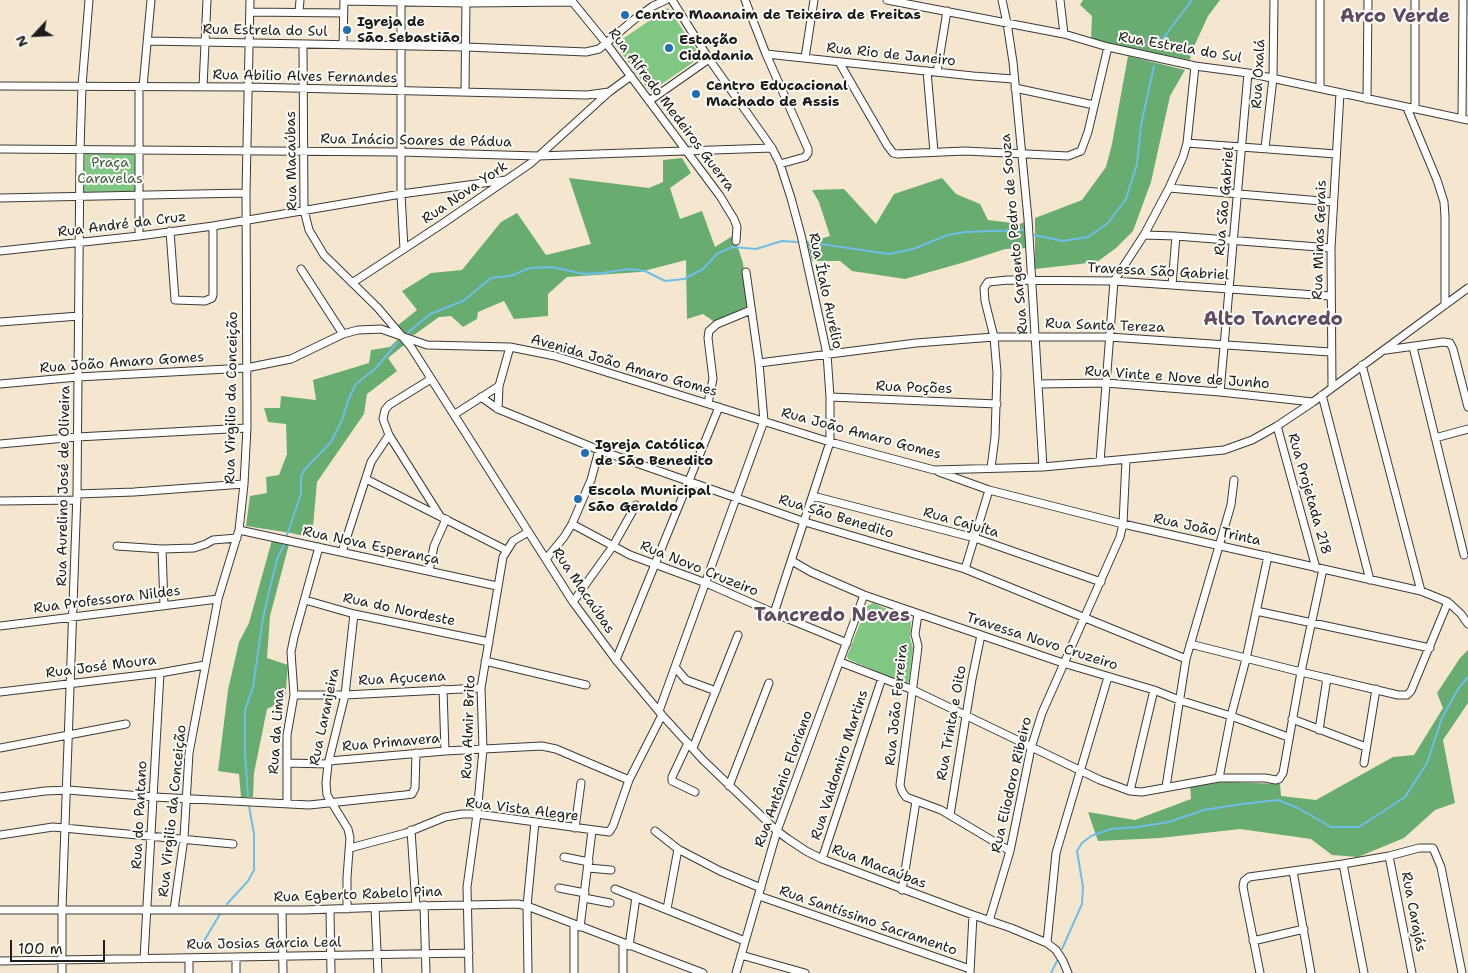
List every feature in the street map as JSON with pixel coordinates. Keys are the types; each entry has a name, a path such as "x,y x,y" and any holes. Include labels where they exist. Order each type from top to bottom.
{"street":[{"name":"Rua Aurelino José de Oliveira","path":"62,973 62,909 68,790 77,497 80,150 82,86 89,0"},
{"path":"139,236 141,87 148,42 151,0"},
{"path":"203,87 207,0"},
{"name":"Rua Virgilio da Conceição","path":"174,910 184,838 189,753 218,599 239,530 244,484 247,428 246,193 250,0"},
{"path":"298,11 300,0"},
{"path":"343,45 344,0 572,1"},
{"name":"Rua Estrela do Sul","path":"148,42 466,47 586,52 599,48 636,18 653,6 666,0"},
{"name":"Rua Ítalo Aurélio","path":"672,0 709,59 772,148 780,164 798,226 827,354 830,397 830,442 774,613"},
{"path":"745,0 766,54 808,149 807,155 780,164"},
{"path":"805,58 814,0"},
{"name":"Rua Estrela do Sul","path":"887,0 919,3 946,11 1064,34 1108,47 1195,66 1248,73 1465,120"},
{"name":"Rua Sargento Pedro de Souza","path":"1002,0 1007,22 1022,153 1036,336 1042,466"},
{"path":"1060,0 1064,34"},
{"name":"Rua Oxalá","path":"1265,148 1273,78 1274,0"},
{"path":"1320,0 1320,88"},
{"path":"1367,99 1368,0"},
{"path":"1416,0 1411,108 1444,202 1445,305"},
{"path":"1463,0 1465,120"},
{"path":"401,1 400,194 404,249"},
{"path":"465,92 466,1"},
{"name":"Rua Alfredo Medeiros Guerra","path":"572,1 631,76 729,209 737,227 736,241"},
{"path":"937,72 946,11"},
{"path":"251,12 343,12"},
{"name":"Rua Macaúbas","path":"303,44 304,210 309,230 314,240 324,255 378,308 402,336 455,414 573,602 616,660 690,746 777,831 806,851 822,859 902,890 1012,928 1046,943 1056,950 1068,973"},
{"path":"839,62 893,153 1022,153 1068,156 1081,151 1088,132 1108,47"},
{"name":"Rua Rio de Janeiro","path":"766,54 1013,79"},
{"path":"649,101 709,59"},
{"path":"1195,66 1187,143 1183,157 1144,235 1114,281 1100,462 1224,450 1252,440 1313,402 1468,288"},
{"path":"927,71 934,152"},
{"name":"Rua São Gabriel","path":"1220,392 1233,240 1239,194 1248,73"},
{"name":"Rua Nova York","path":"352,283 506,180 538,156 609,92 631,76"},
{"name":"Rua Abilio Alves Fernandes","path":"0,86 203,87 587,95 609,92"},
{"path":"1015,88 1094,105"},
{"name":"Rua Minas Gerais","path":"1332,388 1330,296 1332,202 1340,93"},
{"path":"1187,143 1336,154"},
{"name":"Rua Inácio Soares de Pádua","path":"0,149 400,152 538,156 772,148"},
{"name":"Rua André da Cruz","path":"0,251 213,226 400,194 506,180"},
{"path":"1169,188 1332,202"},
{"path":"0,198 246,193"},
{"path":"170,231 174,298 176,301 205,301 212,298 213,295 213,226"},
{"path":"1144,235 1331,248"},
{"path":"1172,285 1176,236"},
{"path":"301,269 343,334"},
{"path":"629,780 660,713 764,421 759,364 746,272"},
{"name":"Travessa São Gabriel","path":"994,337 987,313 984,288 986,284 995,280 1114,281 1330,296"},
{"path":"708,403 713,379 708,338 709,331 717,324 751,310"},
{"path":"0,322 79,316"},
{"name":"Avenida João Amaro Gomes","path":"246,368 291,359 343,334 358,330 381,329 418,343 432,346 510,347 555,356 764,421"},
{"name":"Rua Santa Tereza","path":"759,364 916,343 1036,336 1110,337 1330,352"},
{"path":"991,468 997,373 994,337"},
{"path":"1383,350 1443,342 1450,343 1468,408"},
{"path":"422,364 424,352 432,346"},
{"path":"498,409 500,386 510,347"},
{"path":"1413,347 1464,555"},
{"path":"1362,365 1420,591"},
{"name":"Rua João Amaro Gomes","path":"0,384 78,377 246,368"},
{"path":"431,379 387,407 383,419 389,435 443,518"},
{"name":"Rua Vinte e Nove de Junho","path":"1038,384 1106,383 1313,402"},
{"path":"455,414 500,386"},
{"path":"1322,395 1370,580"},
{"name":"Rua São Benedito","path":"481,397 498,409 600,450 805,522 965,569 1186,659"},
{"name":"Rua Poções","path":"830,397 996,404"},
{"path":"616,660 719,407"},
{"name":"Rua João Amaro Gomes","path":"764,421 830,442 934,470 1100,462"},
{"name":"Rua Projetada 218","path":"1277,426 1320,568"},
{"path":"0,444 77,437 247,428"},
{"path":"1435,438 1468,429"},
{"path":"342,552 373,457 389,435"},
{"path":"546,559 572,524 591,480 600,450"},
{"name":"Rua Eliodoro Ribeiro","path":"989,921 1010,851 1031,748 1042,713 1120,537 1123,524 1126,460"},
{"name":"Rua João Trinta","path":"934,470 989,490 1123,524 1420,591 1448,602 1461,614 1468,624"},
{"path":"366,479 506,550 513,541 528,532"},
{"path":"1166,787 1186,659 1231,505 1234,480"},
{"path":"0,501 244,484"},
{"path":"965,569 989,490"},
{"name":"Rua Cajuíta","path":"813,496 975,538 1101,582"},
{"path":"573,602 613,546 636,505"},
{"path":"429,571 434,546 443,518"},
{"name":"Rua Novo Cruzeiro","path":"572,524 613,546 655,564 706,582 847,643"},
{"name":"Rua Nova Esperança","path":"239,530 497,586"},
{"path":"117,546 162,549 194,548 200,547 212,540 237,538"},
{"name":"Rua da Lima","path":"286,803 287,735 294,695 291,652 319,547"},
{"path":"162,549 164,606"},
{"name":"Rua Almir Brito","path":"469,973 467,878 477,814 483,749 482,688 497,586 506,550"},
{"path":"1219,778 1268,556"},
{"name":"Travessa Novo Cruzeiro","path":"792,561 811,572 864,595 1063,663 1232,716 1288,737"},
{"path":"840,662 913,690 1031,748 1100,780 1130,791 1142,792 1219,778 1279,779 1283,773 1288,737 1312,622 1320,568"},
{"name":"Rua Antônio Floriano","path":"736,973 777,831 864,595"},
{"name":"Rua Professora Nildes","path":"0,626 218,599"},
{"name":"Rua do Nordeste","path":"305,600 354,614 489,642"},
{"path":"1190,644 1403,696 1409,694 1448,602"},
{"path":"1256,611 1430,648"},
{"name":"Rua Laranjeira","path":"347,909 350,838 348,829 328,795 326,783 328,762 345,695 354,614"},
{"name":"Rua João Ferreira","path":"916,801 906,797 900,785 918,646 916,634 918,614"},
{"path":"695,792 672,781 672,777 690,746 716,691 738,635"},
{"name":"Rua Trinta e Oito","path":"950,815 972,678 981,635"},
{"path":"485,662 586,685"},
{"name":"Rua José Moura","path":"0,692 160,673 205,665"},
{"path":"675,667 686,680 716,691"},
{"name":"Rua do Pantano","path":"144,959 160,673"},
{"path":"1046,943 1054,864 1108,677"},
{"name":"Rua Valdomiro Martins","path":"822,859 882,678"},
{"path":"1319,730 1327,678"},
{"path":"729,786 769,683"},
{"name":"Rua Açucena","path":"294,695 345,695 482,688"},
{"path":"443,689 445,751"},
{"path":"1364,763 1376,689"},
{"path":"1130,791 1154,690"},
{"path":"1292,720 1366,747"},
{"path":"0,748 126,724"},
{"name":"Rua Primavera","path":"287,763 328,762 416,753 535,746 548,747 629,780"},
{"path":"0,797 68,790 154,797 309,805 412,794 416,788 416,753"},
{"name":"Rua Vista Alegre","path":"350,848 412,830 445,817 462,814 477,814 606,832 612,829 629,780"},
{"path":"575,828 581,783"},
{"path":"902,890 916,801 941,810 1010,851"},
{"path":"528,973 527,906 535,822"},
{"path":"0,834 53,827 233,844"},
{"path":"412,830 416,906"},
{"path":"574,973 577,926 585,895 592,831"},
{"path":"655,831 678,849 720,871 761,888"},
{"path":"1260,973 1243,887 1244,881 1249,877 1390,856 1419,848 1433,848 1441,867 1462,973"},
{"path":"667,909 678,849"},
{"name":"Rua Carajás","path":"1390,856 1412,973"},
{"path":"564,857 611,870"},
{"path":"1343,864 1364,973"},
{"path":"1293,871 1312,973"},
{"path":"559,888 610,903"},
{"path":"615,889 745,941"},
{"name":"Rua Santíssimo Sacramento","path":"759,896 970,971"},
{"path":"623,973 626,944 636,897"},
{"name":"Rua Egberto Rabelo Pina","path":"0,910 330,910 513,904 527,906 703,973"},
{"path":"424,906 426,973"},
{"path":"375,908 378,973"},
{"path":"282,910 283,973"},
{"path":"330,910 331,973"},
{"path":"970,971 972,915"},
{"path":"1253,941 1304,929"},
{"name":"Rua Josias Garcia Leal","path":"0,960 469,953"},
{"path":"741,955 805,973"},
{"path":"236,957 236,973"},
{"path":"189,958 189,973"}],"green space":[{"path":"1083,0 1220,0 1208,16 1191,53 1190,60 1091,40 1092,16 1080,5"},
{"path":"668,8 701,57 650,92 615,44"},
{"path":"1128,56 1185,70 1170,96 1151,182 1133,231 1116,248 1097,262 1035,269 1035,218 1082,200 1106,167"},
{"name":"Praça Caravelas","path":"85,150 135,151 135,191 84,192"},
{"path":"682,158 691,173 670,188 680,219 702,211 715,247 734,235 743,263 748,306 716,323 703,314 687,319 686,260 640,272 567,277 548,294 548,316 514,319 504,301 478,312 477,319 463,327 451,316 439,317 414,335 405,334 397,326 417,310 402,291 431,273 462,270 501,222 517,213 546,255 591,244 569,178 649,188 663,182 663,160"},
{"path":"942,178 956,194 980,204 988,220 1020,224 1025,222 1027,248 1005,249 905,279 852,271 840,261 812,261 807,241 830,236 819,202 812,190 844,189 876,224 894,194"},
{"path":"399,338 404,345 388,358 397,371 367,394 364,414 317,482 312,538 246,526 250,496 267,493 266,477 279,475 287,454 286,424 268,422 264,408 280,408 281,396 316,400 313,380 369,363 371,350 390,347"},
{"path":"272,540 289,544 270,616 267,658 288,665 285,700 267,709 254,773 253,797 241,797 239,774 218,771 228,690 239,642 249,623"},
{"path":"873,603 911,621 910,638 913,648 909,681 906,684 848,659 847,656 867,606"},
{"path":"1468,650 1468,703 1443,740 1455,803 1435,810 1404,838 1358,857 1332,855 1311,839 1240,829 1160,838 1098,841 1088,812 1135,820 1191,799 1190,786 1225,782 1280,784 1281,796 1316,800 1393,757 1414,755 1443,708 1437,693 1460,658"}],"waterway":[{"path":"1158,49 1164,37 1192,0"},
{"path":"1034,235 1063,241 1088,237 1108,223 1126,199 1137,164 1141,125 1154,66"},
{"path":"807,242 889,254 913,249 948,235 965,232 1023,230"},
{"path":"405,335 430,314 463,301 491,278 510,276 530,268 552,267 584,274 629,269 645,271 665,281 684,279 703,269 718,253 733,247 756,249 782,241 797,242"},
{"path":"287,535 301,494 301,478 304,470 331,442 356,384 376,368 397,343"},
{"path":"248,796 245,754 245,710 253,687 263,618 271,584 277,559 284,545"},
{"path":"1062,949 1082,904 1083,887 1077,851 1082,843 1091,836 1111,829 1169,822 1204,810 1278,800 1298,808 1331,827 1359,827 1405,797 1427,763 1442,718 1458,689 1468,677"},
{"path":"227,904 248,881 254,870 254,834 249,806"},
{"path":"201,946 220,914"},
{"path":"1051,973 1057,961"}],"place":[{"name":"Centro Maanaim de Teixeira de Freitas","path":"625,15"},
{"name":"Igreja de São Sebastião","path":"347,30"},
{"name":"Estação Cidadania","path":"669,48"},
{"name":"Centro Educacional Machado de Assis","path":"696,94"},
{"name":"Igreja Católica de São Benedito","path":"585,453"},
{"name":"Escola Municipal São Geraldo","path":"578,499"}],"district":[{"name":"Arco Verde","path":"1395,17"},
{"name":"Alto Tancredo","path":"1273,320"},
{"name":"Tancredo Neves","path":"832,616"}]}
